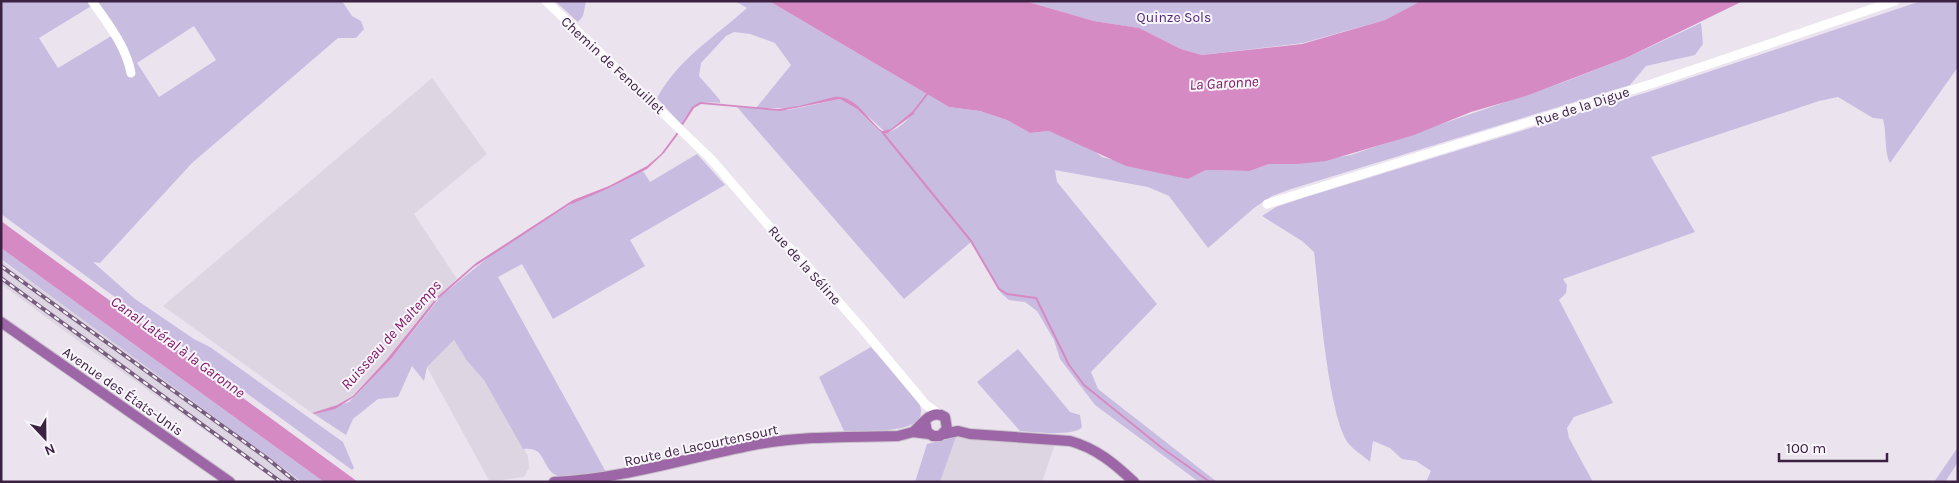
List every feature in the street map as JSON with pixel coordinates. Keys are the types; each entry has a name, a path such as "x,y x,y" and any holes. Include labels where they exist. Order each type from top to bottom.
{"main road":[{"name":"Avenue des États-Unis","path":"1,322 230,482"},
{"path":"913,432 933,414 943,417 958,431"},
{"path":"943,417 948,426 944,434"},
{"path":"926,420 925,428 929,434"},
{"name":"Route de Lacourtensourt","path":"554,482 623,475 754,445 788,440 898,436 913,432 936,437 958,431 970,434 1056,438 1084,444 1104,456 1134,482"}],"street":[{"path":"92,1 122,45 129,59 131,73"},
{"name":"Chemin de Fenouillet","path":"546,1 681,128"},
{"name":"Rue de la Digue","path":"1267,204 1654,83 1896,1"},
{"name":"Rue de la Séline","path":"681,128 710,158 781,240 802,260 920,395 926,405 943,417"},
{"path":"926,405 926,420"}],"shaded area":[{"path":"432,78 487,154 414,214 457,279 437,297 387,359 353,396 337,405 312,413 163,306"},
{"path":"1,261 37,285 302,482 278,482 78,341 1,284"},
{"path":"454,340 467,361 484,379 528,456 529,468 524,477 490,482 427,367"},
{"path":"956,437 1055,444 1042,482 940,482"}],"green space":[{"path":"1,1 342,1 352,16 361,21 364,29 356,38 338,38 192,163 100,263 93,262 135,299 194,339 210,347 343,442 354,468 352,470 1,214","holes":["93,5 113,35 58,68 39,38","194,26 216,60 159,97 137,63"]},
{"path":"555,1 586,1 583,16 578,22"},
{"path":"735,1 769,1 949,107 980,111 1007,120 1030,133 1049,131 1089,147 1102,157 1188,179 1206,170 1250,171 1269,164 1298,164 1351,155 1564,82 1626,58 1701,23 1703,44 1695,55 1646,66 1630,85 1272,196 1254,208 1208,248 1169,196 1148,187 1055,170 1057,182 1157,304 1091,372 1098,389 1217,482 1199,482 1095,405 1060,359 1054,340 1037,311 1025,302 1009,300 1001,293 971,242 904,299 737,107 788,110 840,99 857,109 883,134 901,126 912,115 913,111 891,129 884,131 857,106 841,97 794,108 756,108 791,65 775,43 750,34 734,32 726,36 701,63 699,76 720,100 720,103 701,103 696,105 681,124 657,98 686,60 747,8"},
{"name":"Quinze Sols","path":"1025,1 1422,1 1385,20 1303,43 1202,55 1181,49 1138,28 1094,21"},
{"path":"1921,1 1958,1 1958,67 1890,163 1887,154 1883,119 1873,118 1838,97 1819,101 1651,157 1695,232 1563,279 1567,285 1566,293 1559,300 1613,403 1574,417 1567,428 1569,438 1593,482 1426,482 1431,471 1416,461 1402,459 1390,448 1373,441 1370,462 1349,444 1335,409 1330,382 1314,252 1302,241 1262,216 1276,207 1306,197 1651,91"},
{"path":"697,154 725,185 630,240 645,266 553,319 522,264 498,277 606,472 558,476 552,473 540,454 531,449 523,449 484,380 467,361 454,340 427,367 424,381 412,366 398,397 378,399 353,419 346,435 314,414 349,402 391,359 442,295 495,252 576,201 605,190 643,171 650,182"},
{"path":"1,248 324,482 302,482 1,259"},
{"path":"871,347 917,399 921,411 918,420 909,426 897,429 844,431 819,377"},
{"path":"1018,349 1070,412 1080,415 1082,427 1078,430 1062,433 1020,431 977,382"},
{"path":"956,437 940,482 915,482 927,444"},
{"path":"1958,447 1958,462 1945,482 1934,482"}],"water":[{"name":"La Garonne","path":"769,1 1025,1 1094,21 1139,28 1181,49 1202,55 1302,44 1385,20 1421,1 1743,1 1626,58 1526,96 1471,112 1414,135 1326,161 1298,164 1269,164 1250,171 1206,170 1188,179 1126,166 1049,131 1030,133 1007,120 980,111 949,107"},
{"path":"842,97 855,104 882,131 891,129 914,110 914,114 888,133 883,134 857,109 840,99 780,111 701,104 694,108 683,125 681,124 692,107 700,102 778,109"},
{"path":"678,131 679,133 664,153 647,169 569,205 474,267 438,299 391,359 354,397 335,409 312,413 337,405 353,396 387,359 437,297 476,263 573,200 609,186 647,166 661,154"},
{"path":"1,221 358,482 324,482 1,248"}],"waterway":[{"name":"Ruisseau de Maltemps","path":"914,111 928,93"},
{"path":"883,133 971,241 999,289 1007,294 1036,298 1069,365 1084,385 1162,448 1210,482"}],"railway":[{"path":"1,266 268,459 296,482"},
{"path":"1,278 281,482"}],"water label":[{"name":"Canal Latéral à la Garonne","path":"178,347"}]}
